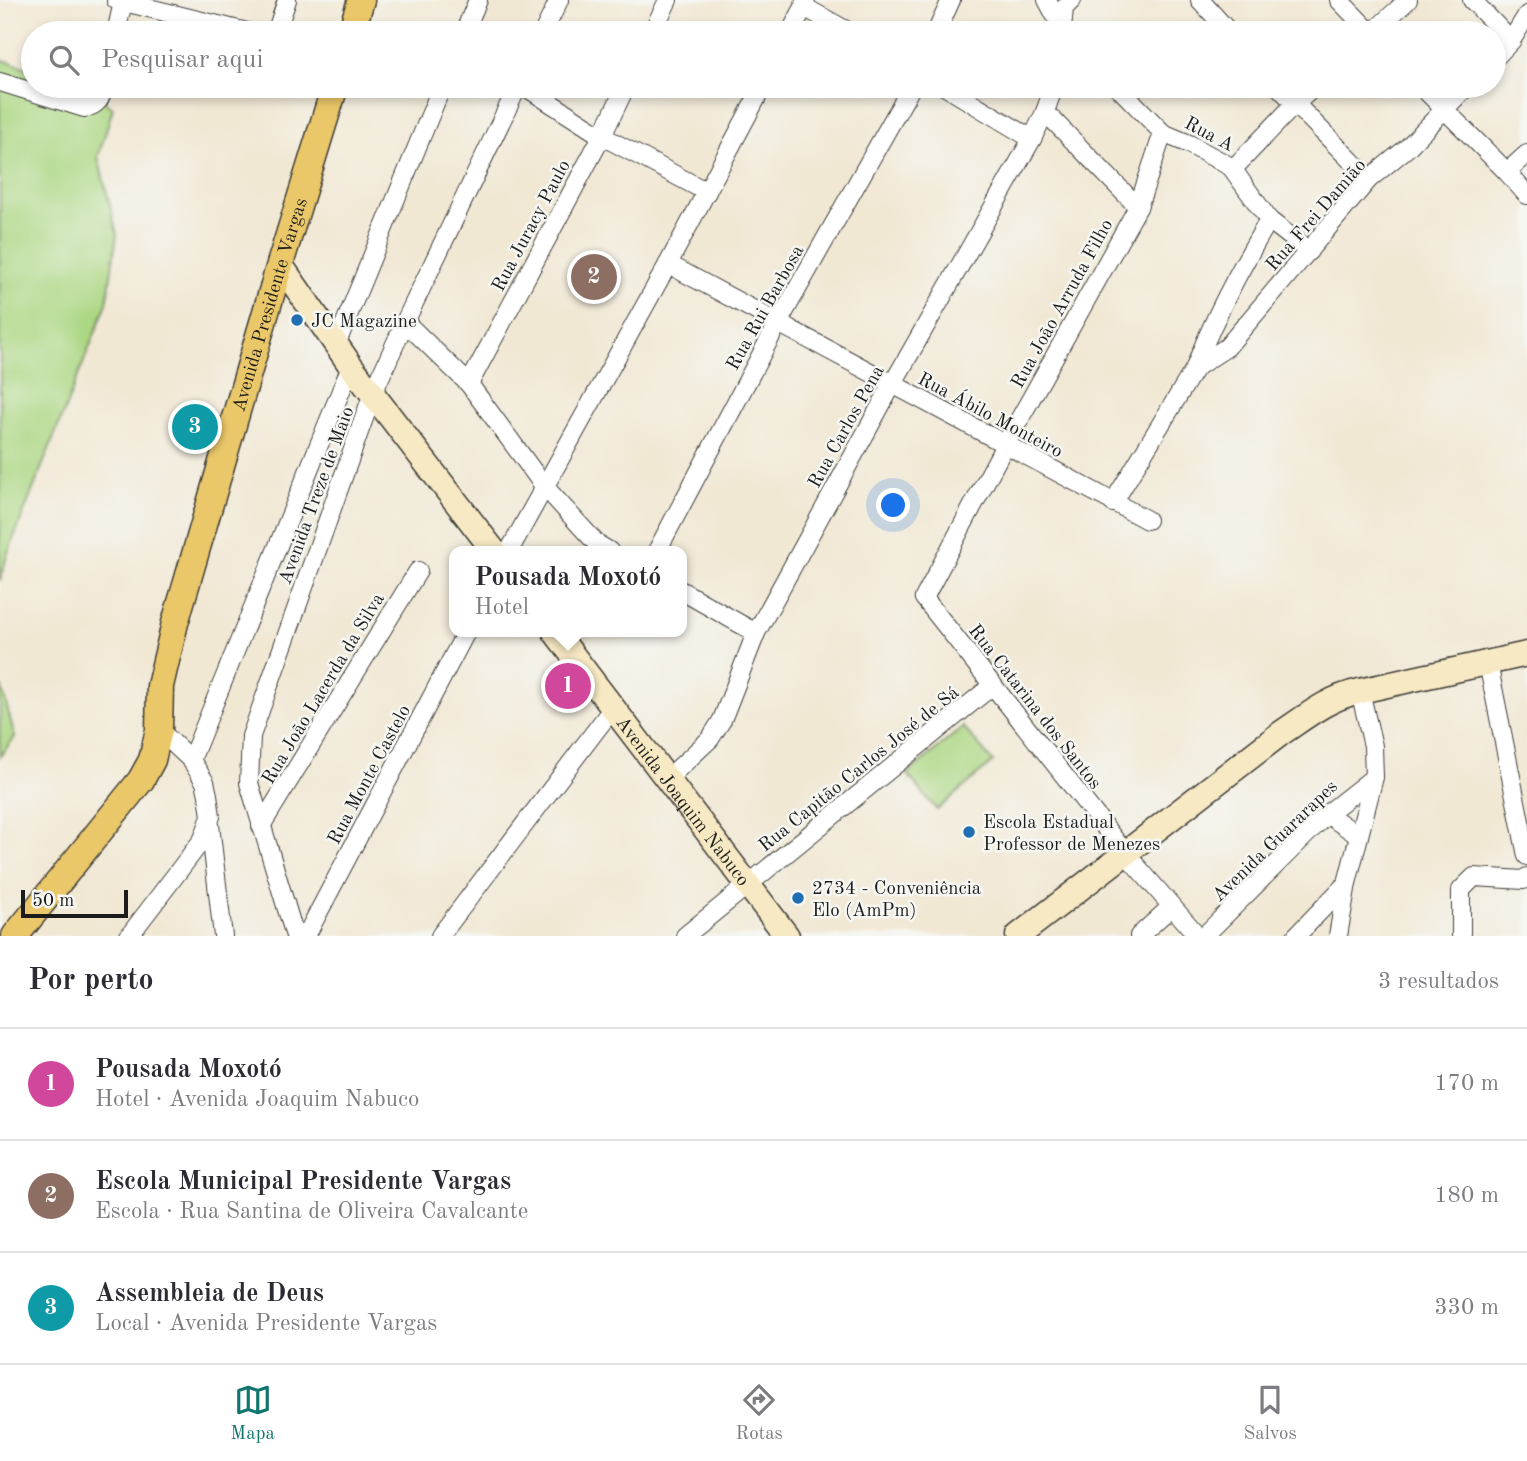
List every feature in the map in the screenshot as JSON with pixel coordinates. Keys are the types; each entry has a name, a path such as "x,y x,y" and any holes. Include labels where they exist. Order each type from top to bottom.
{"main road":[{"path":"355,21 361,0"},
{"name":"Avenida Presidente Vargas","path":"15,936 141,780 152,760 159,730 160,686 175,623 331,98"},
{"path":"280,264 351,366 490,546"},
{"name":"Avenida Joaquim Nabuco","path":"559,637 787,936"},
{"path":"1490,670 1527,654"},
{"path":"1018,936 1324,703 1342,695 1361,696 1490,670 1527,669"}],"street":[{"path":"280,21 287,0"},
{"path":"469,21 478,0"},
{"path":"549,21 559,0"},
{"path":"658,21 668,0"},
{"path":"941,21 951,0"},
{"path":"1047,0 1058,21"},
{"path":"1063,21 1064,8 1072,0"},
{"path":"1200,0 1219,21"},
{"path":"1339,0 1359,21"},
{"path":"1384,21 1408,0"},
{"path":"1472,0 1492,21"},
{"path":"120,21 126,2 203,21"},
{"path":"796,21 804,4 832,21"},
{"path":"1506,46 1527,15"},
{"path":"1506,36 1511,41"},
{"path":"0,82 21,88"},
{"path":"52,98 85,108 95,105 99,98"},
{"path":"336,345 437,98"},
{"name":"Avenida Treze de Maio","path":"295,936 249,783 251,736 373,393 512,98"},
{"path":"543,98 602,136 707,192"},
{"name":"Rua Juracy Paulo","path":"469,384 620,98"},
{"path":"512,546 668,264 756,98"},
{"name":"Rua Rui Barbosa","path":"660,546 778,323 905,98"},
{"path":"964,98 1032,139"},
{"name":"Rua Carlos Pena","path":"666,780 709,739 722,720 756,634 892,385 1032,139 1050,98"},
{"name":"Rua A","path":"1129,98 1163,133 1189,144 1233,169 1269,220 1309,251"},
{"path":"1289,98 1369,179"},
{"path":"1233,169 1302,98"},
{"path":"1432,98 1527,195"},
{"name":"Rua Frei Damião","path":"1195,368 1227,347 1369,179 1407,148 1456,98"},
{"path":"1045,112 1138,207"},
{"name":"Rua João Arruda Filho","path":"924,598 1005,445 1138,207 1163,133"},
{"path":"1507,172 1527,154"},
{"name":"Rua Frei Damião","path":"1113,503 1195,368 1207,336 1269,220"},
{"name":"Rua Ábilo Monteiro","path":"668,264 1147,520"},
{"path":"405,322 469,384 544,486 600,546"},
{"name":"Avenida Treze de Maio","path":"191,760 351,366"},
{"name":"Rua João Lacerda da Silva","path":"261,826 418,571"},
{"path":"687,594 756,634"},
{"name":"Rua Catarina dos Santos","path":"924,598 1126,854 1198,936"},
{"name":"Rua Monte Castelo","path":"306,936 464,637"},
{"path":"1490,670 1527,856"},
{"name":"Rua Capitão Carlos José de Sá","path":"685,936 993,685"},
{"path":"1338,936 1347,883 1374,777 1374,746 1361,696"},
{"path":"440,936 612,709"},
{"path":"129,936 202,839 211,816 205,782 191,760 159,730"},
{"name":"Avenida Guararapes","path":"1204,936 1327,814 1374,777"},
{"path":"1327,814 1359,836"},
{"path":"209,822 223,936"},
{"path":"1461,936 1461,890 1474,877 1524,880 1527,877"},
{"path":"1296,936 1347,883"},
{"path":"1139,936 1171,907"}],"green space":[{"path":"0,59 21,66 21,98 98,98 113,108 98,157 117,234 107,303 7,555 0,581"},
{"path":"0,681 15,737 0,756"},
{"path":"963,727 993,762 937,810 907,774"}],"place":[{"name":"Escola Municipal Presidente Vargas","path":"594,277"},
{"name":"JC Magazine","path":"297,320"},
{"name":"Assembleia de Deus","path":"195,427"},
{"name":"Pousada Moxotó","path":"568,686"},
{"name":"Escola Estadual Professor de Menezes","path":"969,832"},
{"name":"2734 - Conveniência Elo (AmPm)","path":"798,898"}]}
